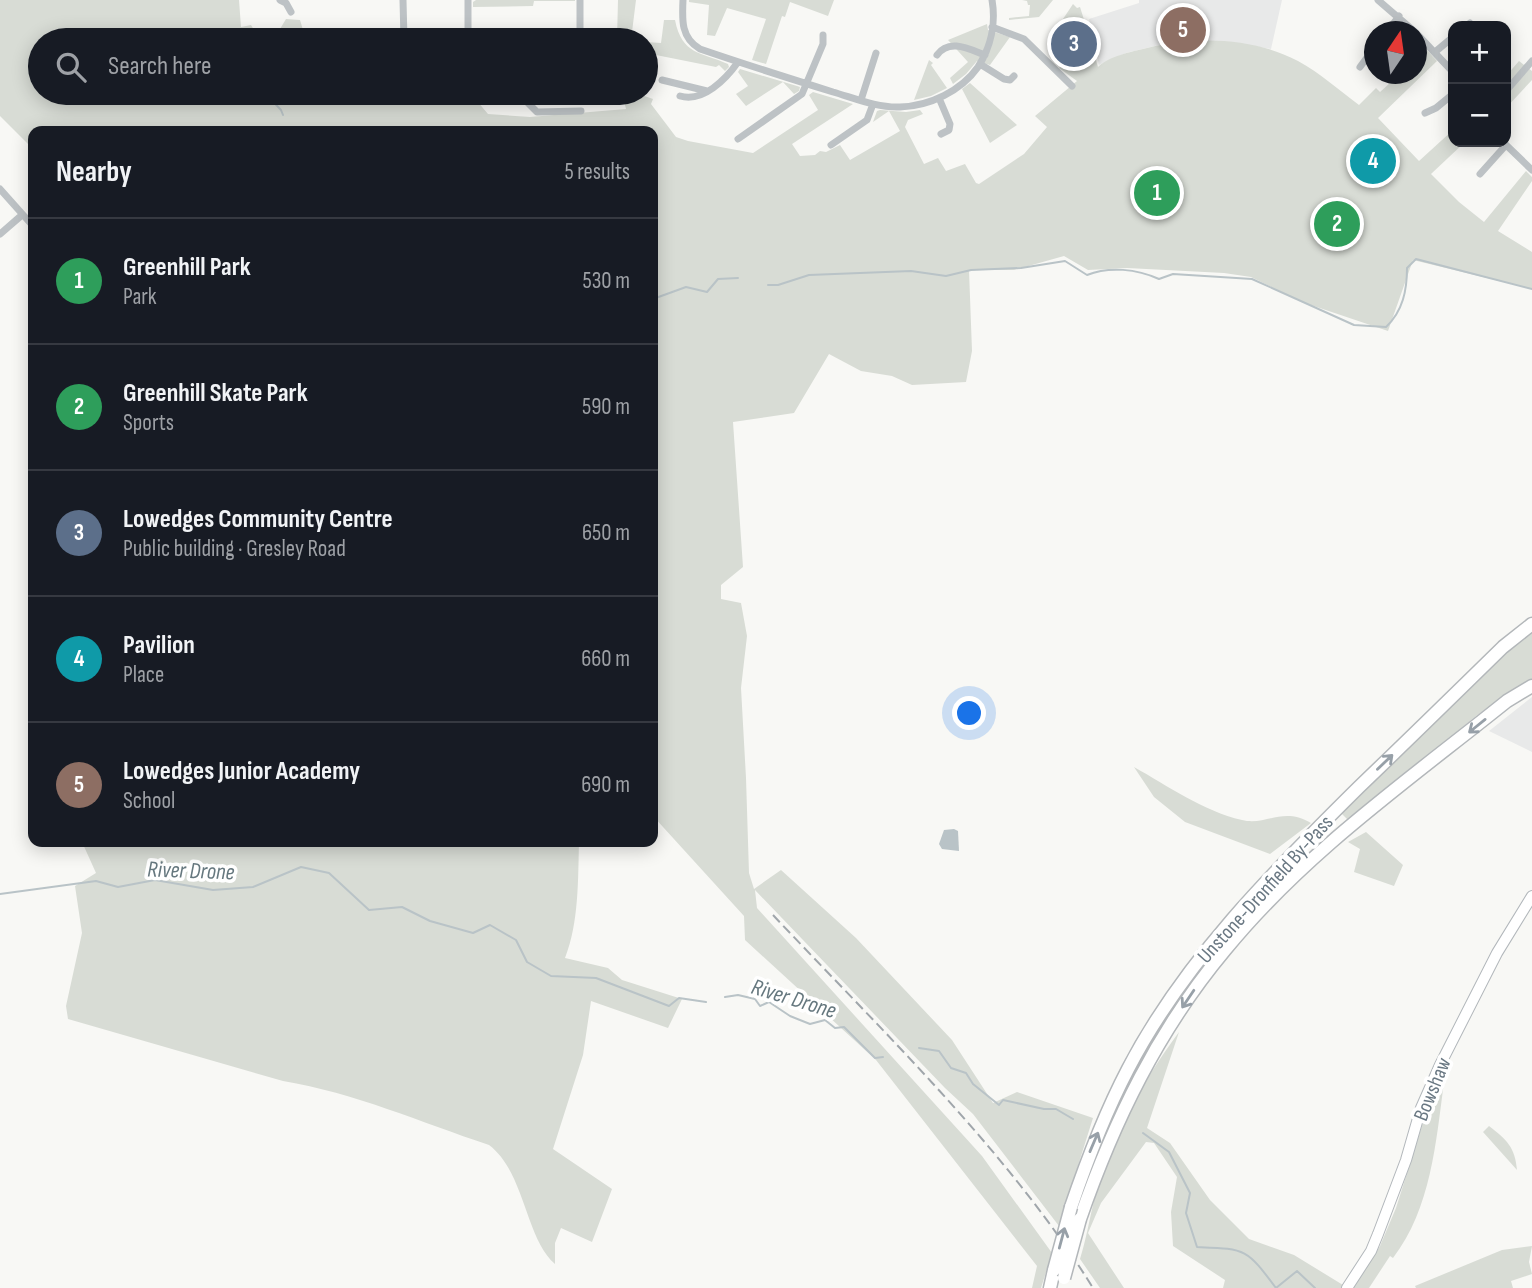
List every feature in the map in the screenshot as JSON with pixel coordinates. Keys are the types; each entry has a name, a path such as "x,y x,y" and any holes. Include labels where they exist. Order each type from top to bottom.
{"highway":[{"name":"Unstone-Dronfield By-Pass","path":"1060,1279 1071,1207 1088,1159 1129,1067 1157,1020 1230,921 1317,829 1503,647 1532,624"},
{"name":"Unstone-Dronfield By-Pass","path":"1050,1288 1060,1279 1098,1166 1137,1080 1171,1023 1225,949 1278,892 1356,823 1507,701 1532,686"}],"main road":[{"name":"Bowshaw","path":"1347,1288 1371,1251 1406,1160 1421,1108 1440,1065 1497,953 1532,896"}],"street":[{"path":"280,0 286,2 291,12"},
{"path":"403,0 404,28"},
{"path":"468,0 468,28"},
{"path":"580,0 580,28"},
{"path":"683,0 682,23 692,45 873,104 900,107 926,103 962,85 985,55 992,27 992,0"},
{"path":"1378,0 1404,21"},
{"path":"1395,21 1399,16"},
{"path":"992,27 1024,40 1072,86"},
{"path":"738,138 798,98 807,84 823,35"},
{"path":"1435,52 1448,41"},
{"path":"1427,44 1448,66"},
{"path":"937,55 942,48 954,45 985,55"},
{"path":"861,100 876,52"},
{"path":"1511,86 1532,61"},
{"path":"681,96 694,99 708,91 728,75 738,62"},
{"path":"1360,67 1364,62"},
{"path":"980,64 1003,79 1010,80 1014,76"},
{"path":"662,80 708,91"},
{"path":"939,98 950,124 949,130 941,134"},
{"path":"1425,113 1448,98"},
{"path":"831,145 867,120 873,104"},
{"path":"530,105 537,112 581,111"},
{"path":"1480,174 1501,147"},
{"path":"1508,147 1532,170"},
{"path":"0,189 28,221"},
{"path":"0,234 22,215"}],"shaded area":[{"path":"0,0 239,0 241,27 251,25 253,28 28,28 28,105 480,105 488,114 530,117 626,109 625,105 652,105 676,137 753,153 818,110 809,95 813,92 853,104 792,144 800,156 826,152 840,145 850,160 900,131 889,111 873,122 877,111 920,110 923,114 908,120 905,127 924,164 938,158 946,171 965,164 979,184 1024,154 1047,127 1035,116 1077,81 1059,68 1066,60 1066,64 1085,63 1085,35 1073,36 1073,31 1083,31 1086,28 1098,67 1127,53 1165,44 1224,41 1262,47 1298,61 1359,105 1376,88 1380,92 1389,84 1413,84 1378,118 1419,161 1448,135 1448,147 1460,147 1431,174 1484,222 1526,171 1532,177 1532,181 1498,231 1532,252 1532,289 1413,260 1388,331 1302,302 1251,277 1224,273 1127,268 1088,270 1064,256 1014,270 969,270 972,351 966,382 912,385 892,376 861,371 829,354 794,413 733,422 743,567 721,585 721,599 741,603 747,636 741,688 749,873 754,889 781,870 856,938 952,1040 993,1103 1017,1092 1093,1118 1059,1226 973,1114 755,890 757,908 982,1156 1052,1253 1041,1288 1032,1288 1037,1266 876,1060 745,940 744,916 658,821 658,126 28,126 28,144 0,116"},
{"path":"476,0 575,1 534,1 533,6 473,7"},
{"path":"618,0 636,0 632,28 617,28"},
{"path":"689,0 834,0 828,16 790,2 785,17 782,16 766,64 752,60 766,19 727,8 715,36 707,35 709,5"},
{"path":"1022,0 1053,0 1039,17 1009,20 1029,16 1030,5"},
{"path":"1139,0 1282,0 1271,49 1231,42 1198,41 1159,45 1126,53 1099,65 1089,19 1139,3"},
{"path":"1073,4 1077,8 1080,7 1086,26 1066,31 1063,19"},
{"path":"286,19 300,20 302,28 281,28"},
{"path":"664,20 675,20 682,40 688,46 728,64 729,67 725,71 719,65 716,67 658,55 658,43 661,43"},
{"path":"987,24 988,30 1010,37 990,65 977,61 953,84 950,78 968,62 948,40"},
{"path":"1427,50 1437,61 1427,71"},
{"path":"929,60 947,88 914,100"},
{"path":"1519,61 1532,71 1532,80 1511,103 1511,84 1511,70"},
{"path":"740,69 800,87 799,91 794,94 783,82 746,106 736,94 748,86 738,72"},
{"path":"970,83 1017,125 990,143 962,89"},
{"path":"1532,629 1532,680 1476,716 1349,821 1341,813 1511,646"},
{"path":"1532,697 1532,752 1489,731"},
{"path":"1134,767 1186,797 1228,816 1259,821 1292,816 1311,823 1270,854 1185,822 1154,797"},
{"path":"944,830 958,831 959,851 942,849 939,844"},
{"path":"1366,832 1403,865 1394,886 1354,872 1360,849 1348,842"},
{"path":"84,847 579,847 575,916 565,958 608,968 622,980 682,999 668,1028 591,1001 583,1055 553,1149 612,1189 592,1242 561,1228 555,1243 555,1264 537,1238 510,1171 489,1145 362,1100 283,1081 68,1019 66,1006 82,933 75,886 96,873"},
{"path":"1179,1032 1147,1128 1170,1143 1210,1200 1249,1239 1294,1255 1343,1285 1341,1288 1223,1288 1225,1280 1173,1246 1171,1212 1177,1177 1154,1143 1146,1142 1101,1203 1088,1233 1124,1288 1100,1288 1080,1259 1094,1201 1118,1134 1152,1071"},
{"path":"1440,1076 1444,1082 1434,1151 1424,1197 1416,1218 1406,1239 1393,1258 1390,1256 1369,1288 1353,1288 1380,1246 1396,1208"},
{"path":"1489,1126 1509,1145 1517,1170 1483,1132"},
{"path":"1532,1246 1529,1262 1532,1274 1511,1281 1513,1288 1415,1286 1502,1250"}],"waterway":[{"path":"276,105 283,115"},
{"path":"768,285 778,285 809,275 911,271 946,276 971,270 1021,268 1065,261 1087,275 1104,270 1123,270 1159,279 1173,274 1252,279 1354,325 1386,327 1400,307 1405,292 1407,268 1416,259 1532,289"},
{"path":"658,297 686,287 707,292 718,279 738,278"},
{"name":"River Drone","path":"0,894 96,881 118,887 155,880 213,890 253,887 301,867 329,873 369,910 402,907 430,921 473,933 490,925 516,940 527,962 551,976 596,978 669,1006 679,998 706,1002"},
{"name":"River Drone","path":"725,997 738,995 755,999 760,1006 769,1002 790,1016 810,1024 825,1020 835,1028 844,1027 875,1058 883,1057"},
{"name":"River Drone","path":"919,1048 939,1051 951,1068 966,1073 973,1084 999,1105 1003,1100 1056,1109 1073,1119"},
{"name":"River Drone","path":"1143,1133 1169,1152 1190,1193 1186,1213 1197,1247 1244,1253 1258,1265 1276,1288 1297,1271 1315,1288"}],"railway":[{"path":"773,915 984,1141 1060,1238 1093,1288"}],"place":[{"name":"Lowedges Junior Academy","path":"1183,30"},
{"name":"Lowedges Community Centre","path":"1074,44"},
{"name":"Pavilion","path":"1373,161"},
{"name":"Greenhill Park","path":"1157,193"},
{"name":"Greenhill Skate Park","path":"1337,224"}]}
